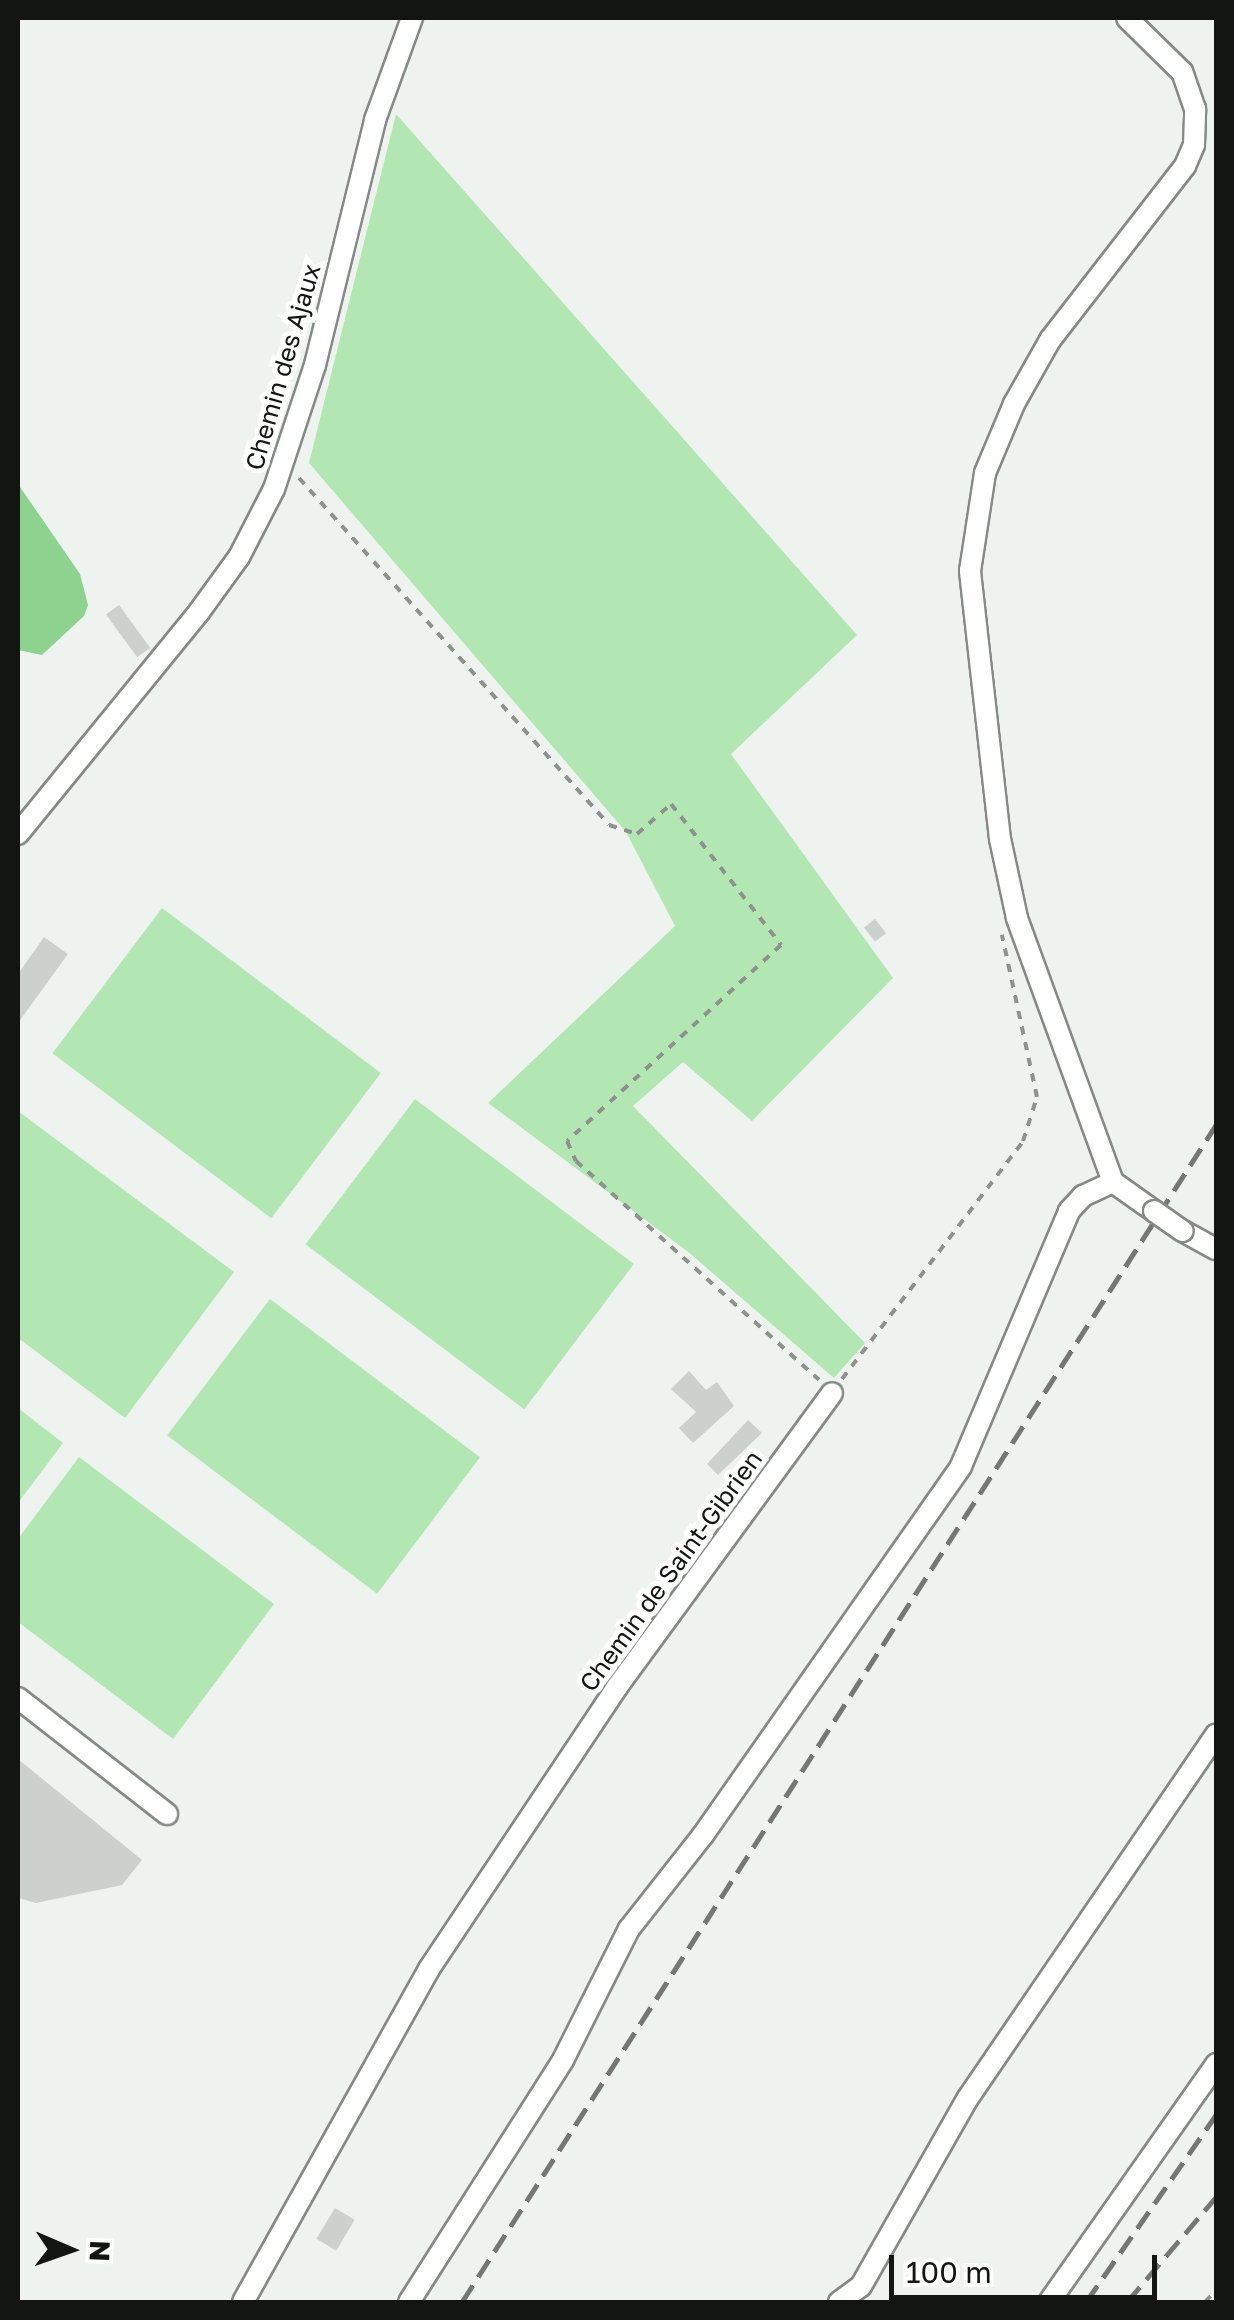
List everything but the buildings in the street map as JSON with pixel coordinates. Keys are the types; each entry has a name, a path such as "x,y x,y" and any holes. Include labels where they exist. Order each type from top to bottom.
{"street":[{"name":"Chemin des Ajaux","path":"18,834 239,557 285,464 375,120 412,18"},
{"path":"1126,18 1182,72 1196,109 1194,145 1185,166 1050,340 1014,404 978,504 970,571 1000,839 1032,964 1082,1091 1112,1182 1216,1250"},
{"path":"409,2302 563,2060 629,1929 703,1835 961,1466 1004,1372 1053,1237 1082,1196 1112,1182"},
{"name":"Chemin de Saint-Gibrien","path":"243,2302 451,1936 616,1687 832,1392"},
{"path":"18,1698 167,1814"},
{"path":"839,2302 861,2286 968,2098 1216,1735"},
{"path":"1049,2302 1216,2064"}],"path":[{"path":"285,464 330,506 608,825 636,834 671,804 781,945 567,1141 576,1161 832,1392 1023,1141 1037,1097 999,920"},
{"path":"1205,2302 1216,2290"}],"shaded area":[{"path":"396,114 857,635 731,754 893,978 752,1121 683,1062 633,1106 865,1343 834,1378 687,1251 488,1103 675,926 626,832 309,463"},
{"path":"18,484 80,574 88,605 84,616 42,655 18,650"},
{"path":"162,908 381,1073 271,1218 52,1053"},
{"path":"415,1099 634,1264 524,1409 305,1244"},
{"path":"18,1111 234,1272 125,1418 18,1338"},
{"path":"270,1299 480,1457 377,1594 167,1436"},
{"path":"18,1408 63,1443 18,1503"},
{"path":"79,1457 274,1604 173,1739 18,1622 18,1539"}],"railway":[{"path":"462,2302 1216,1125"},
{"path":"1086,2302 1216,2115"},
{"path":"1127,2302 1216,2197"}]}
